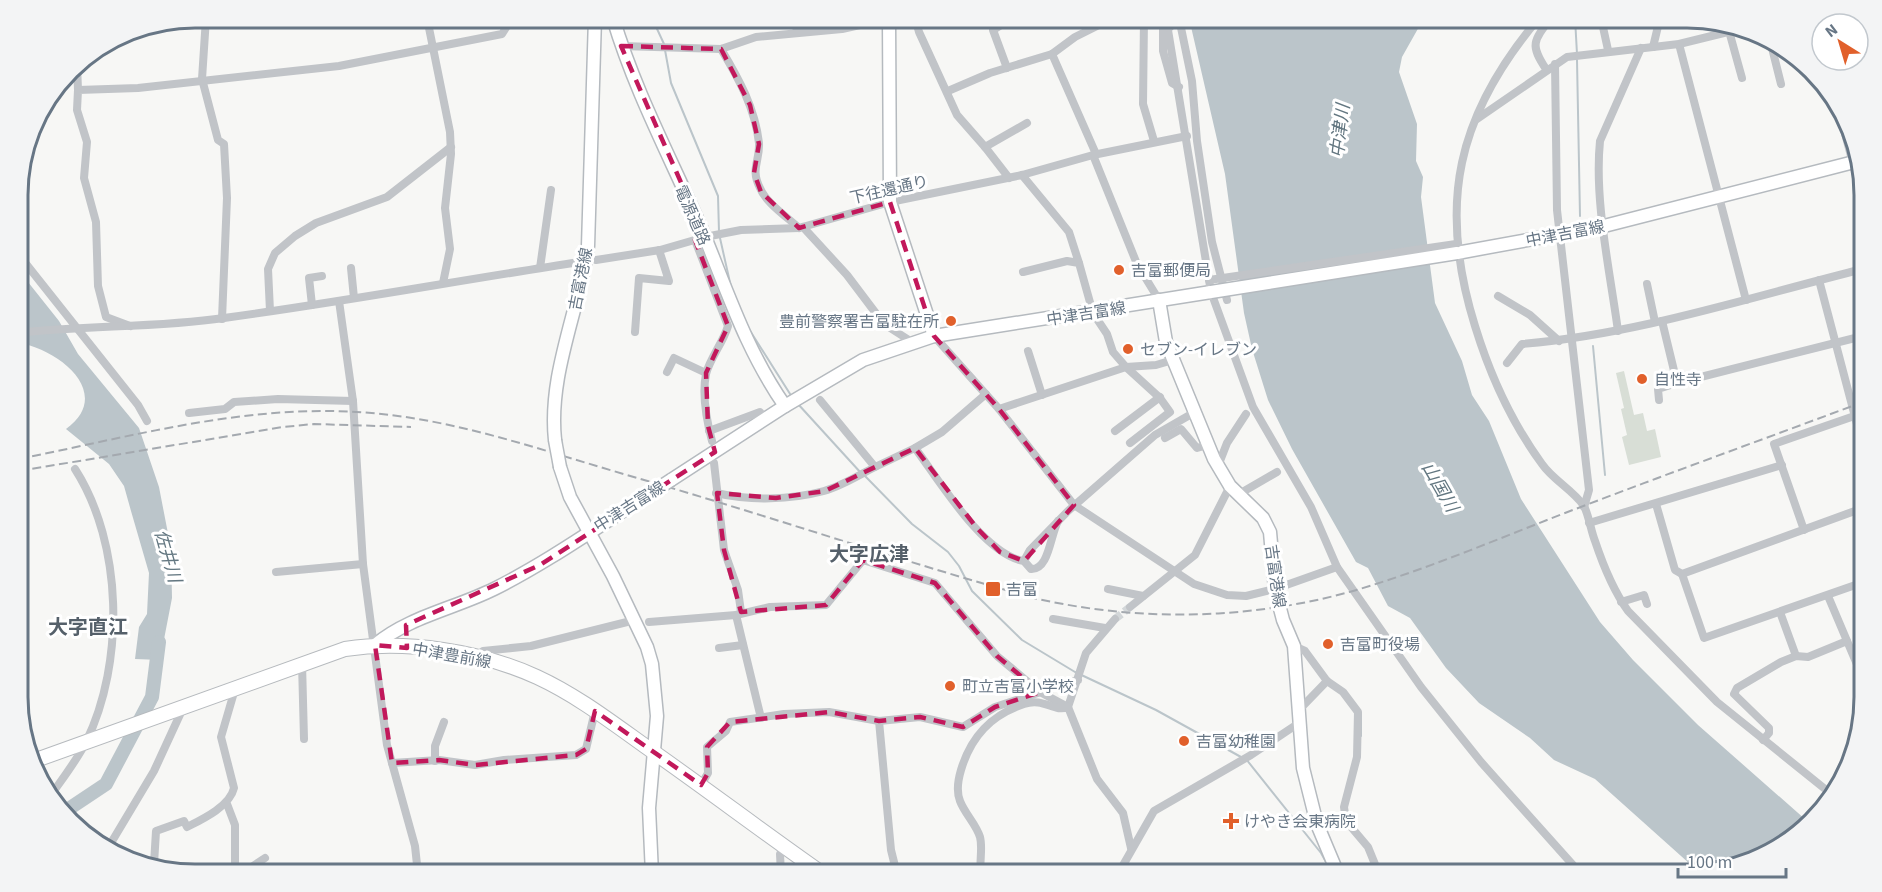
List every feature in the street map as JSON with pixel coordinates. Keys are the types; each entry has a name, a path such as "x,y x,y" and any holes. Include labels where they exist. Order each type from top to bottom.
{"main road":[{"name":"吉富港線","path":"589,532 570,497 560,467 555,440 555,398 584,276 588,246 595,29"},
{"name":"電源道路","path":"616,29 652,125 744,337 762,374 785,406"},
{"path":"890,29 890,202 934,336"},
{"name":"中津吉富線","path":"651,864 649,808 657,716 655,686 647,647 589,532 785,406 863,360 934,336 1093,313 1158,300 1210,286 1604,226 1850,162"},
{"name":"吉富港線","path":"1158,300 1166,342 1218,466 1235,490 1263,518 1270,532 1275,589 1283,620 1294,646 1303,768 1317,824 1333,863"},
{"path":"375,645 392,630 494,589 540,565 589,532"},
{"path":"406,625 408,643 414,648"},
{"name":"中津豊前線","path":"40,758 345,649 375,645 414,648 473,657 536,677 596,711 701,784 809,864"}],"street":[{"path":"995,28 993,30 1007,68"},
{"path":"948,91 1007,68 1052,54 1075,37 1092,28"},
{"path":"1144,28 1143,104 1154,141"},
{"path":"1175,28 1179,87 1216,262 1227,300"},
{"path":"1178,28 1187,60 1191,140 1210,286 1254,407 1311,507 1337,567 1421,687 1481,762 1571,863"},
{"path":"1531,28 1494,78 1476,119 1456,189 1456,248 1464,290 1480,342 1506,405 1543,466 1584,507 1598,551 1622,602 1692,678 1763,740 1825,789"},
{"path":"1544,28 1534,44 1534,51 1546,69"},
{"path":"1603,28 1608,50"},
{"path":"1653,47 1658,28"},
{"path":"205,29 202,79 218,140 224,144 227,198 222,319"},
{"path":"429,29 451,147 446,208 450,249 443,283"},
{"path":"78,90 138,88 202,79 339,66 501,34 505,29"},
{"path":"621,46 721,50 756,37 844,29"},
{"path":"918,29 957,115 1009,178"},
{"path":"1476,119 1546,69 1577,55 1679,44 1725,33"},
{"path":"1734,35 1742,78"},
{"path":"1679,44 1746,300"},
{"path":"1618,330 1604,226 1600,141 1641,48"},
{"path":"721,50 742,84 750,105 759,144 754,173 761,192 801,227 847,275 884,324 912,342"},
{"path":"1773,53 1781,84"},
{"path":"1052,54 1137,264 1158,300"},
{"path":"1555,64 1557,210 1562,234 1589,490 1584,507"},
{"path":"77,77 77,110 87,142 84,178 96,222 98,286 106,317 130,326"},
{"path":"985,147 1027,123"},
{"name":"下往還通り","path":"596,260 659,250 700,238 741,230 801,227 890,202 1022,175 1154,141 1191,140"},
{"path":"270,310 268,269 275,253 316,223 394,192 451,147"},
{"path":"1022,175 1070,232 1093,313 1107,334 1113,352 1126,368 1160,398 1170,412 1130,443"},
{"path":"540,268 551,190"},
{"path":"700,238 728,326 724,340 706,373 709,431 712,441"},
{"path":"635,332 639,278 669,281 659,250"},
{"path":"1023,272 1067,261 1079,263"},
{"path":"29,332 222,319 580,262"},
{"path":"351,268 354,298"},
{"path":"29,269 71,328 138,405 147,421"},
{"path":"1507,363 1522,344 1573,339 1659,322 1854,271"},
{"path":"312,304 309,278 322,276"},
{"path":"1804,530 1774,444 1854,415 1819,280"},
{"path":"1647,284 1677,383"},
{"path":"1498,296 1530,315 1559,340"},
{"path":"339,301 353,401 363,564 387,744 415,846 417,864"},
{"path":"934,336 999,409 1074,505 1173,572 1194,584 1227,595 1246,596 1275,589 1337,567"},
{"path":"1659,400 1658,388 1854,338"},
{"path":"1028,351 1042,395"},
{"path":"668,372 674,358 706,373"},
{"path":"999,409 1126,368 1156,365 1173,360"},
{"path":"716,493 737,498 776,498 825,491 915,448 942,432 986,394"},
{"path":"1115,431 1160,398"},
{"path":"820,400 875,467"},
{"path":"189,413 225,409 234,402 353,401"},
{"path":"709,431 760,412 765,419"},
{"path":"1024,561 1029,550 1074,505 1155,435 1195,412"},
{"path":"1218,466 1227,443 1246,414"},
{"path":"1165,438 1181,429 1197,448 1208,445"},
{"path":"915,448 976,527 1000,552 1024,561 1031,569 1042,566 1058,521"},
{"path":"714,463 724,550 738,590 743,645 761,718"},
{"path":"1589,523 1782,465"},
{"path":"56,788 91,739 112,642 113,581 100,524 85,485 75,469"},
{"path":"1130,607 1195,555 1235,490 1277,472"},
{"path":"1656,504 1675,570 1683,574 1704,638 1854,586"},
{"path":"1683,574 1854,511"},
{"path":"649,622 739,614 770,607 826,605 863,560 935,583 997,656 1040,692 1068,706"},
{"path":"276,572 363,564"},
{"path":"1108,589 1143,596"},
{"path":"1622,602 1644,595 1647,604"},
{"path":"1828,596 1854,657"},
{"path":"1780,612 1796,656"},
{"path":"1053,619 1105,628"},
{"path":"1115,619 1086,653 1068,706 1096,779 1123,813 1131,848"},
{"path":"473,657 483,651 531,646 627,622"},
{"path":"1763,740 1769,733 1769,728 1734,694 1737,688 1781,662 1796,656 1808,657 1847,641"},
{"path":"719,648 743,645"},
{"path":"1294,646 1305,651 1327,681 1343,692 1358,712 1358,757 1344,807 1346,821 1368,847 1375,863"},
{"path":"302,663 304,739"},
{"path":"701,784 708,773 707,747 726,730 730,722 784,714 829,712 879,721 920,717 963,727 994,707 1078,680"},
{"path":"1123,863 1147,820 1162,805 1251,755 1298,717 1327,681"},
{"path":"154,858 156,831 159,828 184,821 187,827 227,804 234,788 221,737 235,688"},
{"path":"981,863 981,838 959,801 957,788 970,745 983,726 995,717 1024,704 1037,701 1056,708 1068,706"},
{"path":"112,841 150,779 183,708"},
{"path":"392,764 435,760 475,765 504,760 576,755 586,749 596,711"},
{"path":"879,721 891,850 894,864"},
{"path":"435,760 435,746 444,722"},
{"path":"227,804 236,825 235,864"},
{"path":"780,864 780,854 784,846"},
{"path":"256,864 265,858"}],"highlighted area":[{"path":"621,46 721,49 750,105 759,144 754,173 761,192 799,228 890,202 934,336 999,409 1074,505 1024,561 1000,552 976,527 915,448 825,491 776,498 717,493 724,550 741,612 826,605 863,560 935,583 997,656 1040,692 995,707 963,727 920,717 879,721 829,712 730,722 707,747 708,773 701,785 595,711 586,749 576,755 475,765 439,760 392,763 375,645 407,648 406,625 540,565 715,452 708,426 706,373 728,326 695,240 705,237"}],"shaded area":[{"path":"1624,371 1634,415 1643,413 1647,431 1655,429 1661,457 1629,465 1622,437 1627,435 1621,409 1624,408 1616,373"}],"water":[{"path":"1191,28 1418,28 1402,57 1399,72 1417,124 1416,161 1423,177 1421,197 1435,303 1462,361 1472,395 1489,421 1521,499 1600,622 1633,660 1698,725 1803,817 1779,835 1740,855 1689,863 1595,779 1554,760 1530,738 1479,703 1446,668 1410,618 1388,606 1368,568 1356,562 1292,449 1268,400 1252,349 1244,313 1225,174"},
{"path":"29,283 59,321 78,354 139,428 159,487 171,549 172,598 160,660 135,659 139,627 147,614 149,573 124,486 109,464 66,429 80,415 85,401 83,388 76,375 64,363 29,346"}],"waterway":[{"path":"1576,28 1577,54"},
{"path":"657,29 664,44"},
{"path":"665,50 671,83 718,196 719,232"},
{"path":"1577,60 1580,216"},
{"path":"720,238 731,287"},
{"path":"747,326 792,397"},
{"path":"1593,346 1605,475"},
{"path":"798,404 861,473"},
{"path":"865,476 912,524 948,552 959,566 972,591 1022,640 1075,672 1156,710 1241,757"},
{"name":"佐井川","path":"71,807 106,784 152,697 159,642"},
{"path":"1361,713 1361,736"},
{"path":"1246,759 1327,863"}],"tunnel":[{"path":"1115,619 1130,607"}],"railway":[{"path":"28,457 186,425 271,413 314,411 391,415 459,427 526,445 1034,598 1113,611 1194,614 1274,608 1314,601 1380,583 1854,405"},
{"path":"28,469 283,427 314,424 411,427"}],"place":[{"name":"吉富郵便局","path":"1119,270"},
{"name":"豊前警察署吉富駐在所","path":"951,321"},
{"name":"セブン-イレブン","path":"1128,349"},
{"name":"自性寺","path":"1642,379"},
{"name":"吉富","path":"993,589"},
{"name":"吉富町役場","path":"1328,644"},
{"name":"町立吉富小学校","path":"950,686"},
{"name":"吉富幼稚園","path":"1184,741"},
{"name":"けやき会東病院","path":"1231,821"}],"district":[{"name":"大字広津","path":"869,554"},
{"name":"大字直江","path":"88,627"}],"water label":[{"name":"中津川","path":"1340,131"},
{"name":"山国川","path":"1440,487"}]}
